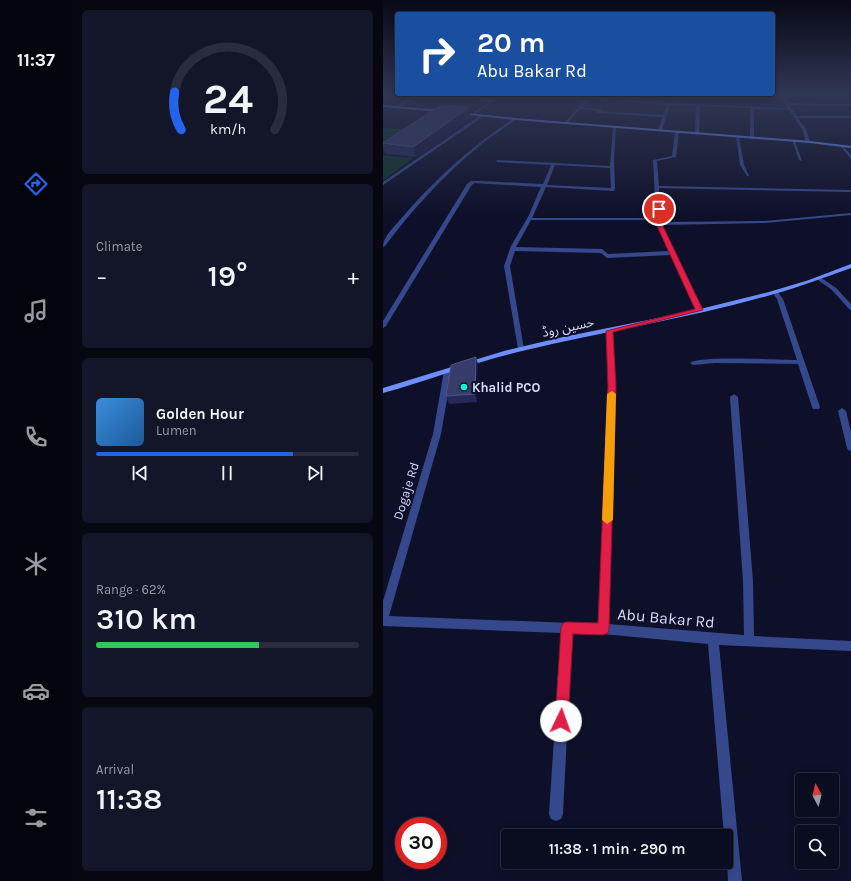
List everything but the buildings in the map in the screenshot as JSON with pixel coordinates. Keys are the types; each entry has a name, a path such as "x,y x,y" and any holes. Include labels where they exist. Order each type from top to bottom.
{"street":[{"path":"383,184 454,135"},
{"path":"383,245 435,182 491,135"},
{"path":"383,326 469,185 473,182 481,182 612,190 614,135"},
{"path":"677,135 674,157 655,160 658,187 659,222 671,252 699,310"},
{"path":"712,135 809,142 851,147"},
{"path":"806,135 809,142"},
{"path":"737,137 743,165 748,175"},
{"path":"793,141 801,160"},
{"path":"842,146 851,158"},
{"path":"497,161 612,167"},
{"path":"521,349 507,266 513,249 529,219 554,164"},
{"path":"658,187 851,191"},
{"path":"529,219 659,222 765,222 851,214"},
{"path":"513,249 602,251 607,256 671,252"},
{"name":"حسین روڈ","path":"383,391 521,349 609,331 775,292 821,279 851,266"},
{"path":"821,279 834,289 851,308"},
{"path":"775,292 780,299 799,362 816,407"},
{"path":"603,629 612,386 609,331"},
{"path":"693,363 715,361 799,362"},
{"name":"Dogaje Rd","path":"383,619 385,604 437,434 449,371"},
{"path":"734,397 748,581 749,640"},
{"path":"842,411 851,448"},
{"name":"Abu Bakar Rd","path":"383,619 603,629 713,639 851,646"},
{"path":"556,814 567,628"},
{"path":"713,639 735,881"}],"green space":[{"path":"383,135 407,135 383,151"},
{"path":"383,155 413,158 383,181"}],"slow traffic":[{"path":"607,520 612,394"}],"place":[{"name":"Khalid PCO","path":"464,387"}],"route":[{"path":"561,721 567,628 603,629 612,386 609,331 699,310 659,224 659,209"}]}
